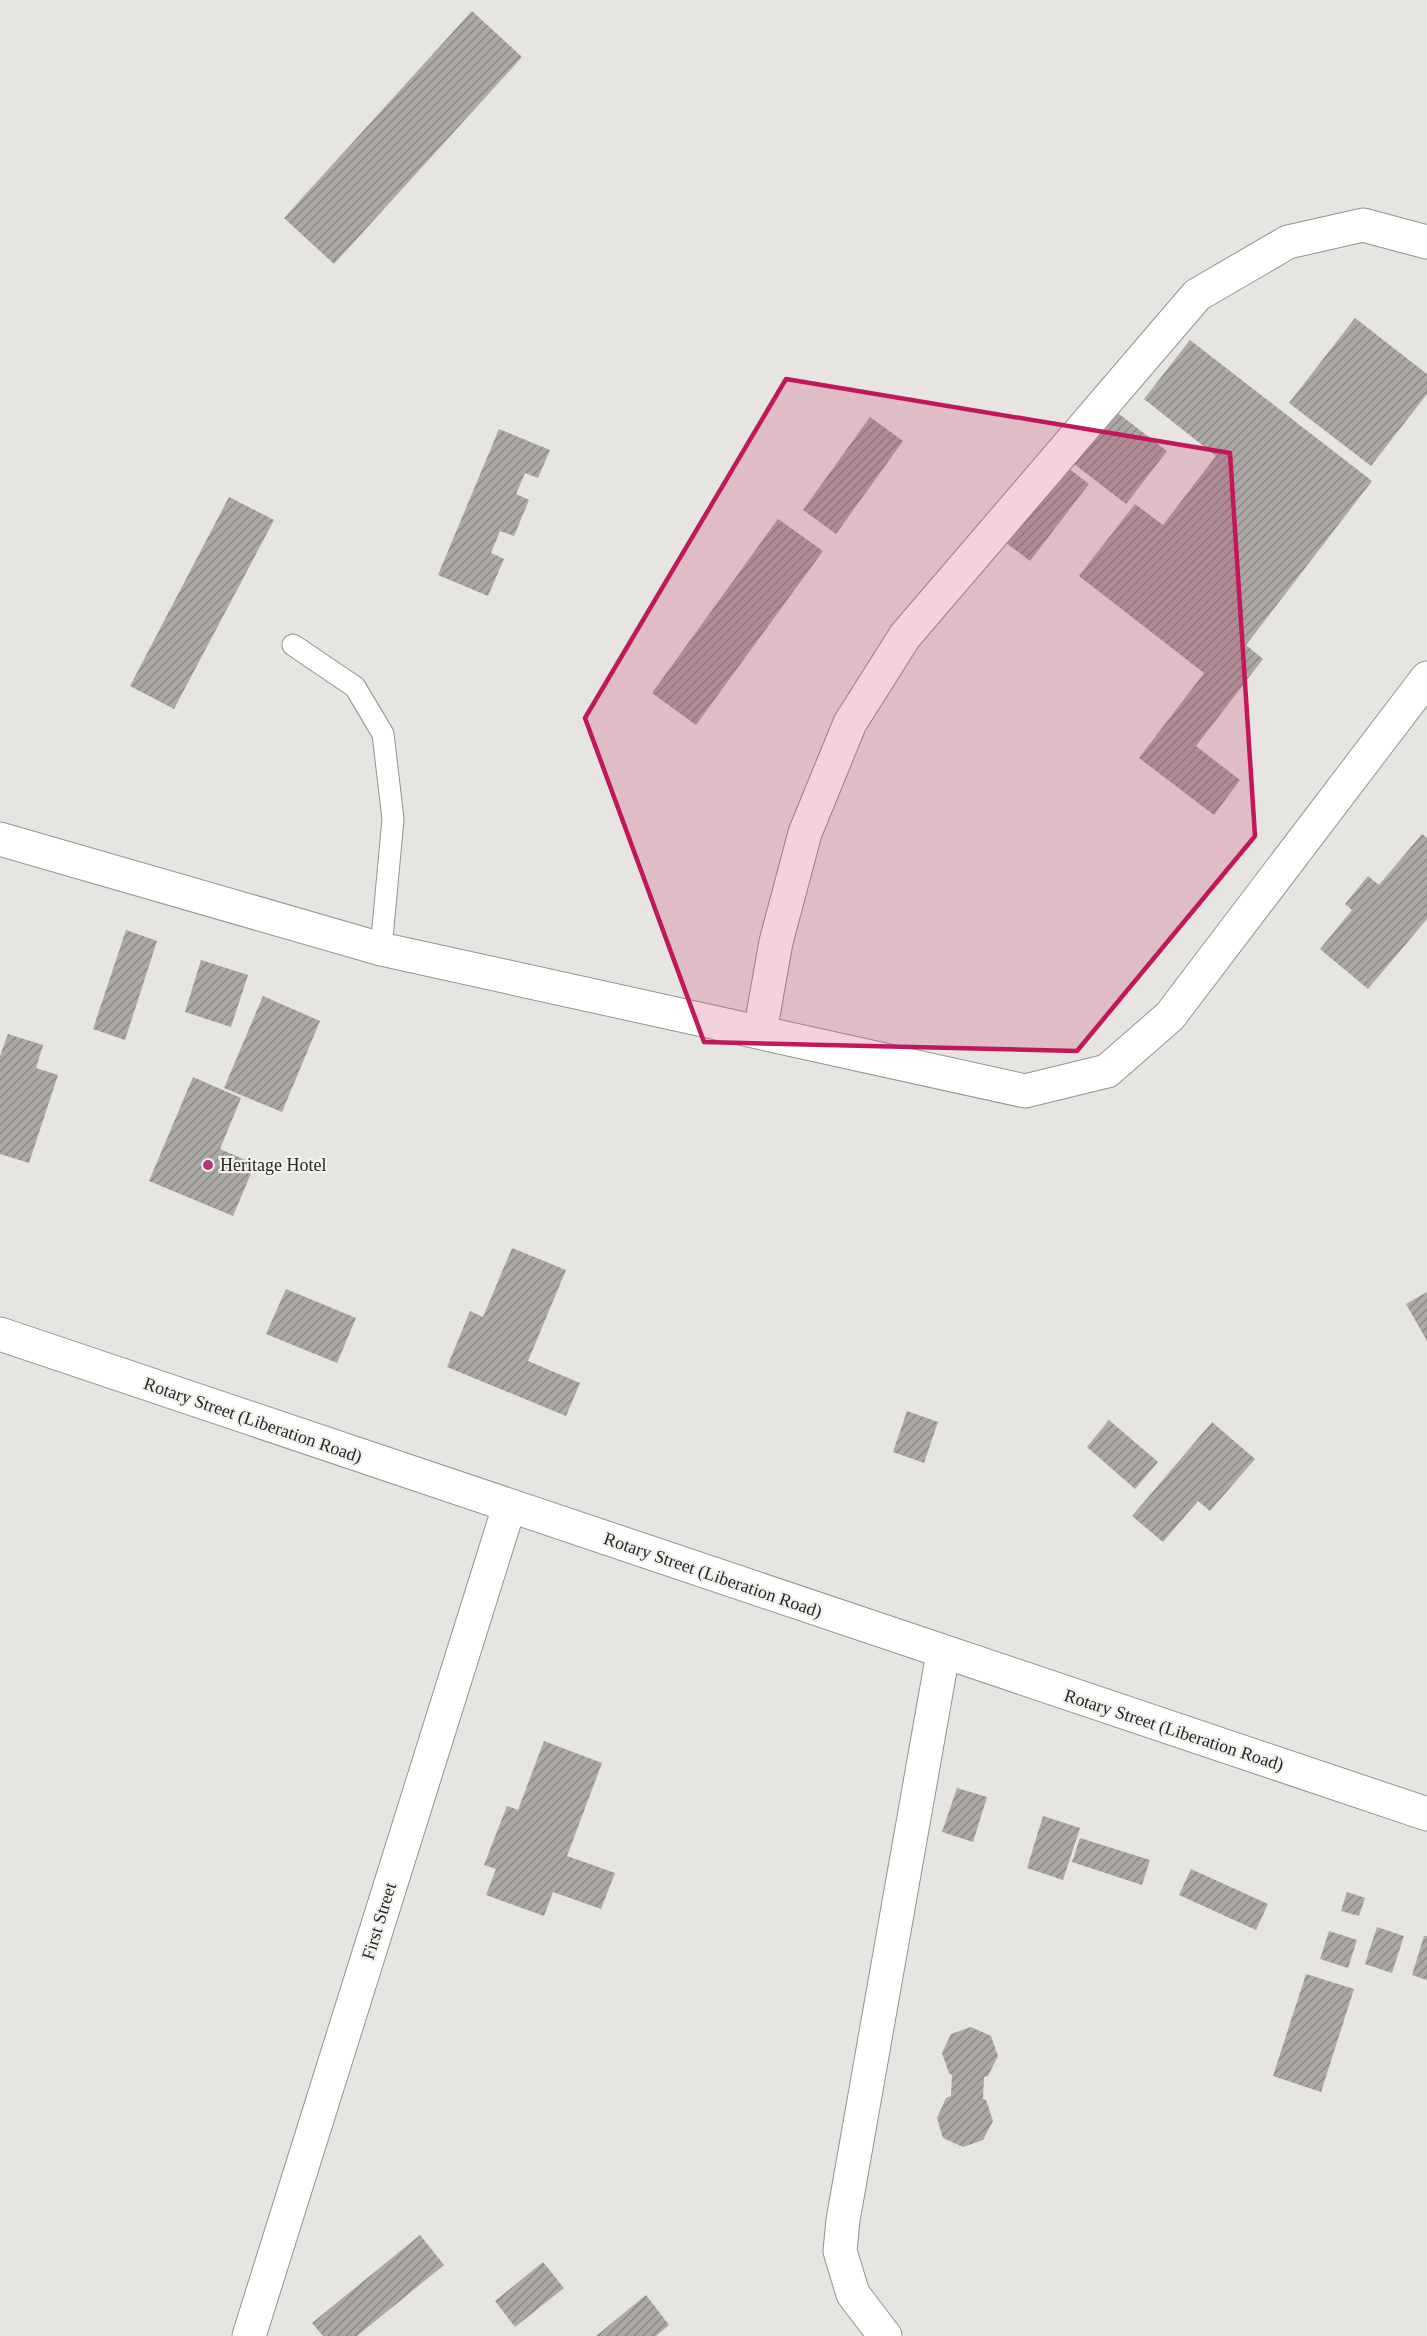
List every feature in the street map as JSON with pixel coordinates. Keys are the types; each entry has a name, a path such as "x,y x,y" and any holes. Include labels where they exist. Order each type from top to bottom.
{"street":[{"path":"760,1032 776,942 805,833 850,723 905,636 1197,295 1288,242 1353,227 1363,225 1427,243"},
{"path":"0,839 381,949 1025,1091 1107,1071 1170,1016 1427,678"},
{"name":"Rotary Street (Liberation Road)","path":"0,1334 1427,1814"},
{"name":"First Street","path":"249,2336 509,1507"},
{"path":"885,2336 853,2294 840,2251 843,2220 943,1653"}],"lane":[{"path":"293,645 355,687 382,734 393,819 381,949"}],"highlighted area":[{"path":"786,379 1230,453 1255,836 1077,1051 704,1042 585,718"}],"building":[{"path":"472,11 522,57 334,264 284,218"},
{"path":"1355,318 1427,374 1427,394 1371,466 1289,403"},
{"path":"1190,340 1372,481 1246,645 1263,659 1196,746 1240,780 1214,815 1139,758 1204,673 1079,576 1135,504 1163,525 1216,456 1144,399"},
{"path":"1110,407 1167,451 1126,504 1069,460"},
{"path":"870,417 903,441 836,534 803,510"},
{"path":"499,429 550,450 538,478 525,473 516,494 529,500 514,536 500,531 491,553 504,559 488,596 438,575"},
{"path":"1064,465 1089,484 1030,561 1005,542"},
{"path":"229,497 274,520 174,709 130,686"},
{"path":"778,519 823,551 696,725 652,693"},
{"path":"1422,834 1427,838 1427,919 1368,989 1320,949 1352,910 1345,904 1368,876 1379,885"},
{"path":"126,930 157,941 125,1040 93,1029"},
{"path":"201,960 248,975 231,1027 185,1012"},
{"path":"263,996 320,1021 282,1112 224,1088"},
{"path":"8,1034 43,1045 36,1068 58,1075 29,1163 0,1154 0,1056"},
{"path":"193,1077 241,1098 220,1149 255,1164 233,1216 149,1181"},
{"path":"512,1248 566,1270 528,1361 580,1383 566,1416 447,1367 470,1311 483,1317"},
{"path":"286,1289 356,1318 337,1363 266,1334"},
{"path":"1427,1292 1427,1341 1406,1304"},
{"path":"907,1411 938,1422 924,1463 893,1452"},
{"path":"1109,1420 1158,1462 1135,1489 1087,1447"},
{"path":"1212,1422 1255,1459 1210,1511 1198,1501 1163,1542 1132,1516"},
{"path":"544,1741 602,1763 567,1856 615,1873 601,1909 553,1892 544,1916 486,1895 496,1869 484,1865 507,1806 518,1810"},
{"path":"957,1788 987,1797 973,1842 942,1832"},
{"path":"1043,1816 1080,1828 1063,1880 1027,1868"},
{"path":"1080,1838 1150,1860 1142,1885 1072,1862"},
{"path":"1191,1869 1268,1904 1256,1930 1179,1895"},
{"path":"1347,1892 1365,1898 1359,1916 1341,1911"},
{"path":"1377,1927 1404,1936 1392,1973 1365,1964"},
{"path":"1329,1931 1357,1940 1348,1968 1320,1959"},
{"path":"1424,1936 1427,1936 1427,1980 1412,1975"},
{"path":"1306,1974 1354,1989 1321,2092 1273,2076"},
{"path":"971,2027 991,2036 998,2056 988,2076 984,2077 983,2099 986,2100 993,2121 983,2140 963,2147 943,2138 937,2118 946,2098 951,2096 952,2075 949,2073 942,2053 951,2034"},
{"path":"420,2235 444,2265 357,2336 323,2336 312,2323"},
{"path":"543,2262 564,2288 515,2327 495,2301"},
{"path":"646,2295 669,2325 656,2336 596,2336"}],"place":[{"name":"Heritage Hotel","path":"208,1165"}]}
